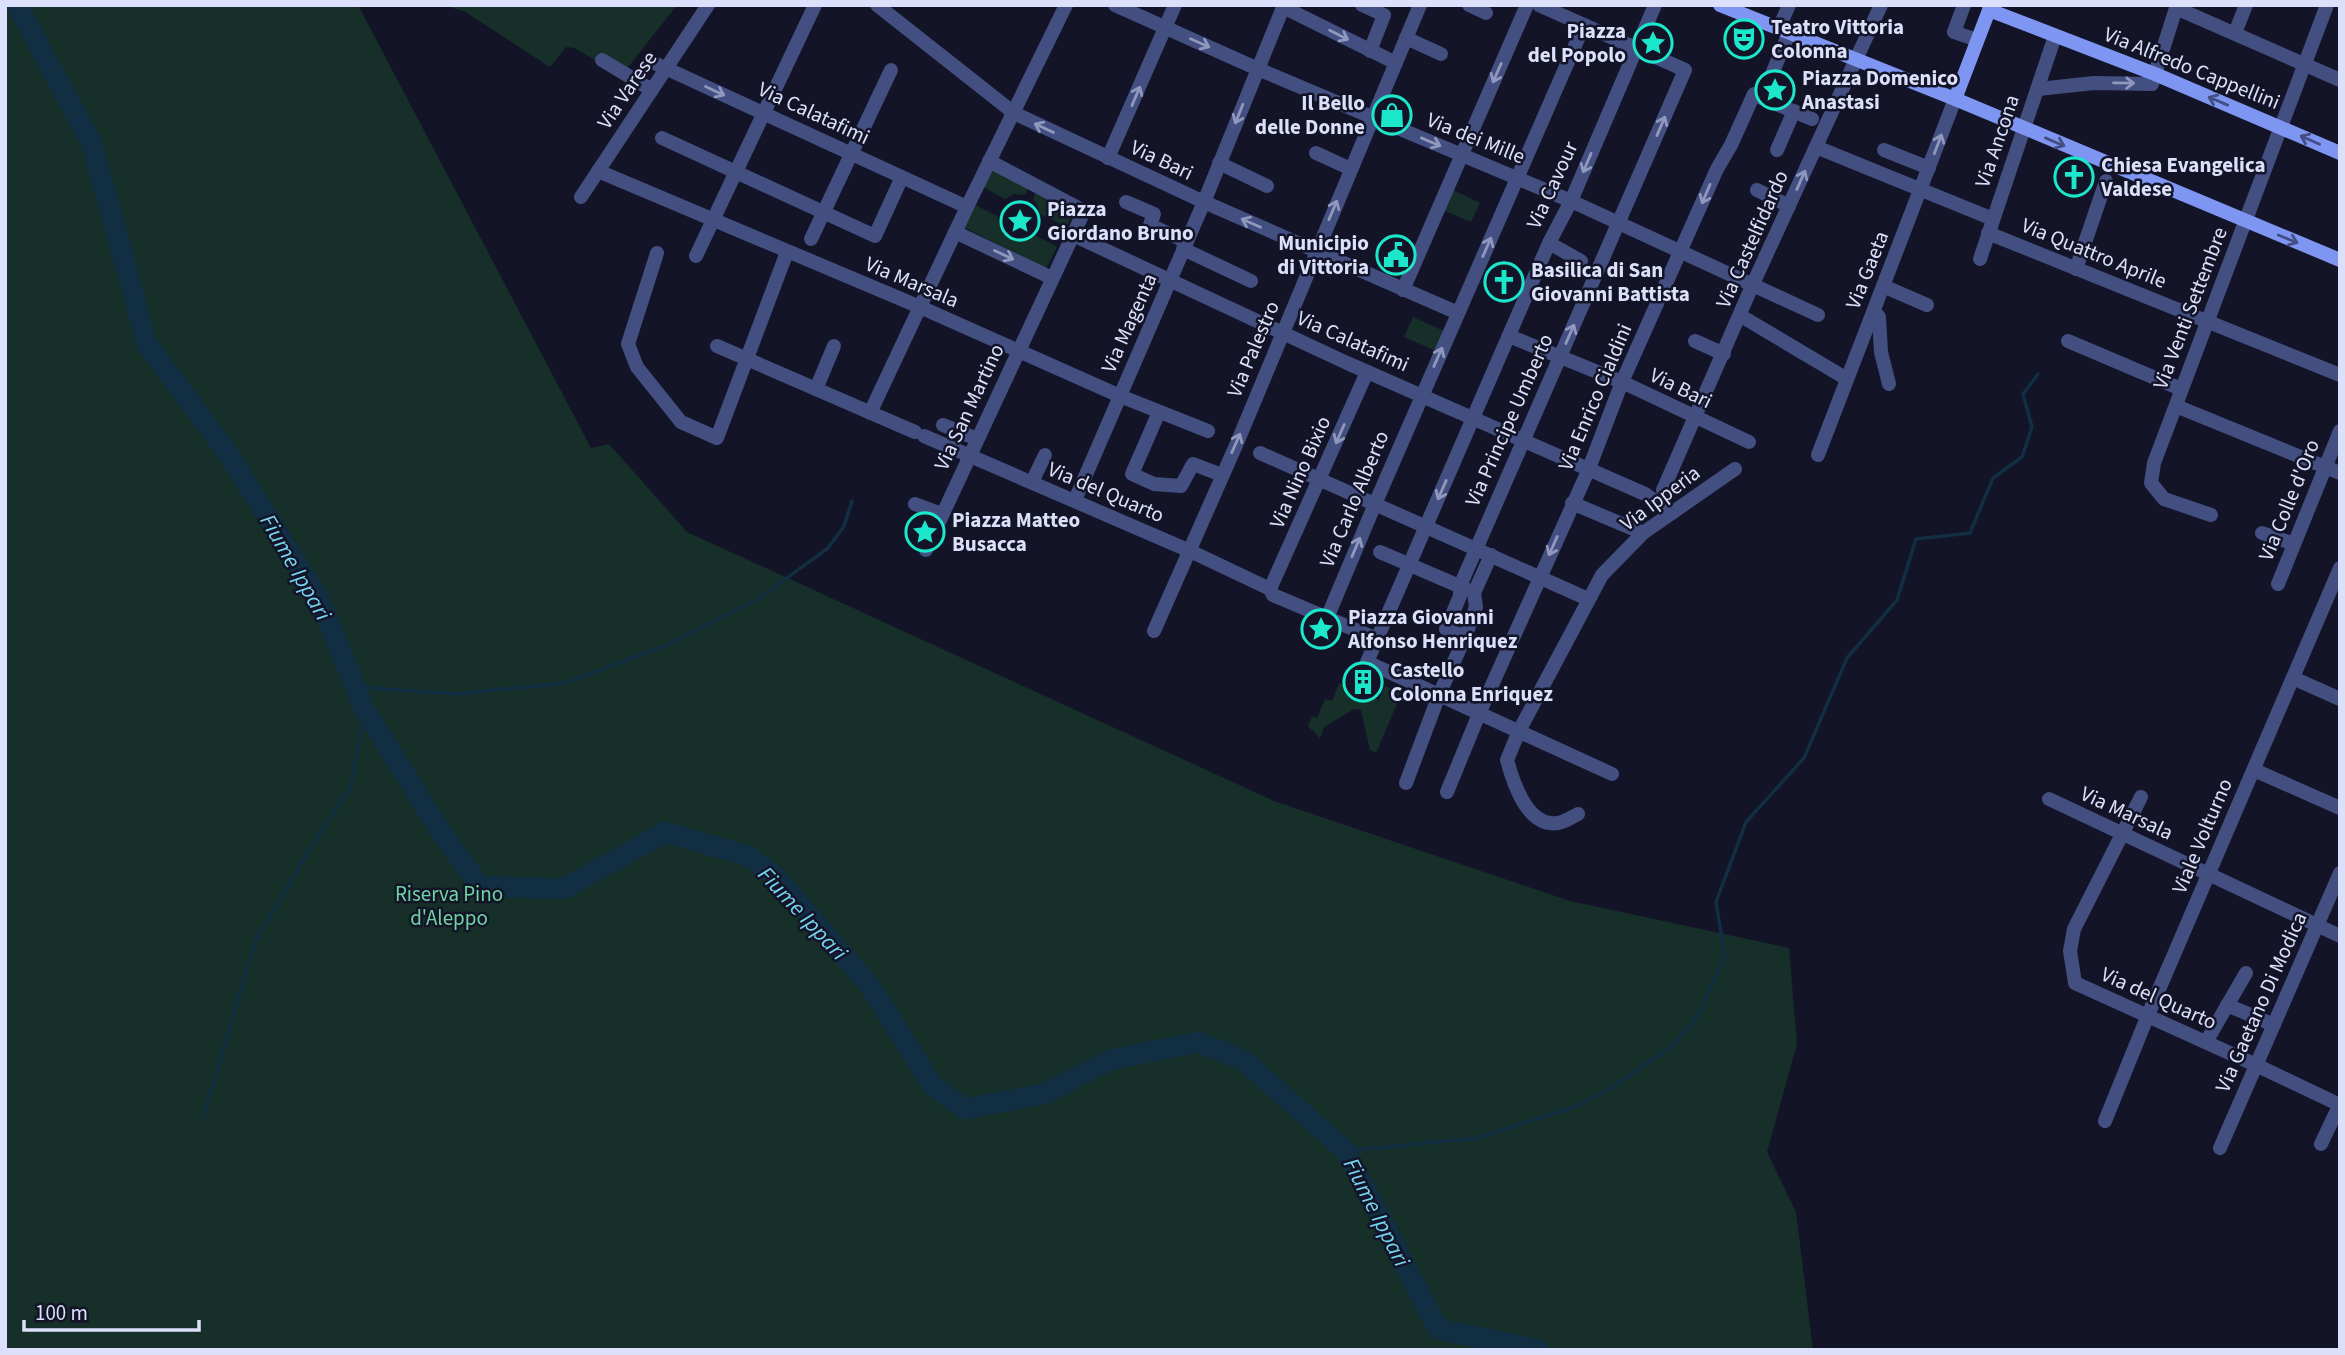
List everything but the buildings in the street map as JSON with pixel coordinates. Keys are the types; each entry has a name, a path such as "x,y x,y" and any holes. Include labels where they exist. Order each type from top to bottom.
{"main road":[{"path":"1720,5 1955,99 2340,260"},
{"path":"1955,99 1990,8"},
{"name":"Via Alfredo Cappellini","path":"1990,8 2155,74 2340,153"}],"street":[{"name":"Via Varese","path":"581,197 708,5"},
{"path":"696,256 815,5"},
{"name":"Via Bari","path":"877,5 1014,113 1204,202 1457,311"},
{"path":"870,413 965,206 991,159 1066,5"},
{"name":"Via dei Mille","path":"1115,5 1258,69 1620,222 1818,315"},
{"path":"1108,158 1175,5"},
{"path":"1362,5 1384,15 1370,51"},
{"name":"Via Palestro","path":"1154,631 1420,5"},
{"path":"1469,5 1486,13"},
{"path":"1539,5 1582,29 1634,52"},
{"name":"Via Cavour","path":"1474,422 1549,243 1571,201 1655,5"},
{"name":"Via Enrico Cialdini","path":"1447,792 1588,471 1622,382 1717,169 1754,94 1762,98 1784,30 1789,5"},
{"name":"Via Castelfidardo","path":"1663,490 1752,286 1881,5"},
{"path":"1964,5 1954,32 1977,40"},
{"path":"2235,33 2246,5"},
{"name":"Via Venti Settembre","path":"2211,514 2164,499 2151,483 2154,463 2327,5"},
{"path":"1283,6 1396,63"},
{"name":"Via Magenta","path":"1074,500 1171,281 1283,6"},
{"path":"2038,89 2094,83 2152,84 2176,7 2340,80"},
{"path":"1404,290 1526,8"},
{"path":"1457,311 1582,29"},
{"name":"Via Ancona","path":"1980,260 2055,36"},
{"path":"1406,38 1441,54"},
{"name":"Via Principe Umberto","path":"1463,641 1446,629 1460,596 1458,585 1685,70 1634,52"},
{"path":"602,60 652,90"},
{"name":"Via Calatafimi","path":"649,61 965,206"},
{"path":"811,239 891,70"},
{"path":"1762,98 1812,119"},
{"name":"Via Gaeta","path":"1818,455 1955,99"},
{"path":"1777,150 1794,111"},
{"path":"662,138 875,236 902,177"},
{"name":"Via Quattro Aprile","path":"1816,147 1922,190 2076,269 2340,375"},
{"path":"1884,150 1928,168"},
{"path":"1315,153 1350,169"},
{"name":"Via San Martino","path":"926,550 1051,280 1077,237 1084,211 991,159"},
{"path":"1219,163 1267,186"},
{"name":"Via Marsala","path":"598,171 920,307 1120,396 1208,431"},
{"path":"2076,269 2106,181"},
{"path":"1757,190 1789,206"},
{"path":"1126,202 1154,214 1150,225 1251,281"},
{"path":"954,234 1051,280"},
{"name":"Via Calatafimi","path":"1077,237 1474,422"},
{"path":"1549,243 1581,261"},
{"path":"657,253 628,344 637,367 681,422 717,438 787,252"},
{"path":"1883,286 1927,305"},
{"name":"Via Carlo Alberto","path":"1329,614 1457,311"},
{"path":"1874,311 1880,317 1881,352 1889,384"},
{"path":"1741,316 1847,379"},
{"name":"Via Bari","path":"1512,336 1622,382 1749,442"},
{"path":"1695,341 1724,354"},
{"path":"2068,341 2181,390"},
{"name":"Via del Quarto","path":"717,346 1190,551 1270,589 1273,594 1329,614 1378,636"},
{"path":"816,389 834,346"},
{"name":"Via Nino Bixio","path":"1270,589 1367,372"},
{"path":"2176,406 2340,472"},
{"path":"1159,412 1132,474 1154,484 1181,486 1193,464 1222,475"},
{"path":"1612,774 1367,662 1425,526 1474,422 1645,494 1672,513"},
{"path":"943,425 977,439"},
{"name":"Via Colle d'Oro","path":"2278,584 2340,431"},
{"path":"1260,453 1588,598"},
{"path":"1032,482 1045,455"},
{"name":"Via Ipperia","path":"1578,814 1555,824 1545,821 1524,806 1507,760 1519,731 1602,575 1643,533 1735,469"},
{"path":"1572,503 1643,533"},
{"path":"915,504 942,514"},
{"path":"2262,533 2294,544"},
{"path":"1380,552 1474,593"},
{"path":"1406,783 1476,607 1474,593 1491,555"},
{"name":"Viale Volturno","path":"2105,1121 2340,568"},
{"path":"2293,678 2340,699"},
{"path":"2254,769 2340,808"},
{"path":"2123,834 2141,797"},
{"name":"Via Marsala","path":"2049,799 2340,936"},
{"name":"Via del Quarto","path":"2123,834 2074,929 2070,951 2075,983 2340,1105"},
{"name":"Via Gaetano Di Modica","path":"2220,1148 2340,873"},
{"path":"2206,1042 2246,973"},
{"path":"2227,1004 2274,1025"},
{"path":"2321,1144 2340,1105"}],"green space":[{"name":"Riserva Pino d'Aleppo","path":"5,5 358,5 591,448 609,444 687,532 1274,801 1570,901 1789,948 1797,1044 1767,1152 1796,1212 1813,1350 5,1350"},
{"path":"441,5 677,5 625,71 599,53 595,60 574,48 566,47 550,67 464,11"},
{"path":"992,170 1028,188 1025,195 1014,194 1005,199 983,187"},
{"path":"1451,189 1480,203 1471,222 1443,210"},
{"path":"1036,192 1074,211 1067,227 1040,214 1033,199"},
{"path":"975,205 997,216 1009,234 1019,236 1031,233 1057,247 1046,269 964,227"},
{"path":"1413,317 1444,331 1436,351 1404,337"},
{"path":"1339,683 1379,700 1385,686 1402,692 1376,753 1370,750 1361,710 1354,709 1324,727 1320,738 1308,726 1312,716 1317,718 1325,699 1332,701"}],"waterway":[{"name":"Fiume Ippari","path":"17,5 92,144 147,344 227,452 319,599 365,710 441,832 480,886 563,889 665,832 748,856 775,876 870,986 933,1086 965,1109 1043,1094 1110,1060 1198,1042 1243,1060 1346,1151 1438,1329 1539,1350"},
{"path":"1346,1151 1477,1138 1577,1106 1611,1088 1672,1046 1698,1015 1725,957 1716,902 1746,822 1804,758 1847,658 1897,600 1916,539 1970,533 1993,478 2022,457 2032,427 2023,394 2038,374"},
{"path":"356,687 456,694 566,683 667,645 758,599 828,548 844,526 852,501"},
{"path":"203,1117 256,940 351,786 365,710"}],"place":[{"name":"Teatro Vittoria Colonna","path":"1744,39"},
{"name":"Piazza del Popolo","path":"1653,43"},
{"name":"Piazza Domenico Anastasi","path":"1775,90"},
{"name":"Il Bello delle Donne","path":"1392,115"},
{"name":"Chiesa Evangelica Valdese","path":"2074,177"},
{"name":"Piazza Giordano Bruno","path":"1020,221"},
{"name":"Municipio di Vittoria","path":"1396,255"},
{"name":"Basilica di San Giovanni Battista","path":"1504,282"},
{"name":"Piazza Matteo Busacca","path":"925,532"},
{"name":"Piazza Giovanni Alfonso Henriquez","path":"1321,629"},
{"name":"Castello Colonna Enriquez","path":"1363,682"}]}
